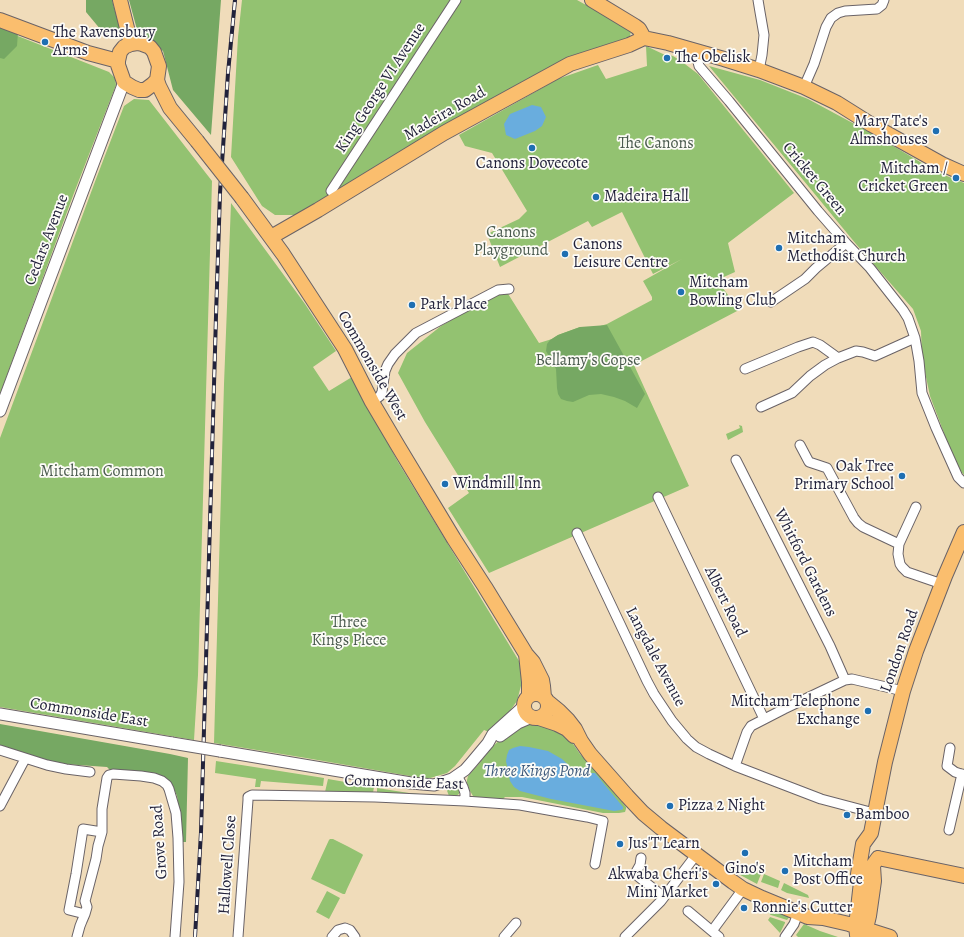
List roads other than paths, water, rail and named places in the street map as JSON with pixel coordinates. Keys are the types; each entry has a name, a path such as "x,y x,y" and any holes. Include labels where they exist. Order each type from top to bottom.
{"main road":[{"path":"120,0 131,44"},
{"path":"592,0 635,26 639,29 644,38 759,70 804,87 837,103 872,125 942,164 964,174"},
{"path":"0,20 88,53 118,61"},
{"name":"Madeira Road","path":"271,237 444,133 570,64 629,45 644,38"},
{"path":"131,44 142,44 150,47 154,52 159,66 152,84 145,90 139,90 124,82 119,70 118,61 120,52 124,47 131,44"},
{"name":"Commonside West","path":"152,84 271,237 345,349 372,402 398,446 454,539 526,654 538,670 546,700"},
{"name":"London Road","path":"861,933 862,882 858,874 863,844 871,833 885,762 903,691 916,651 964,532"},
{"name":"Commonside West","path":"526,654 531,709"},
{"path":"531,709 537,694 542,695 568,720 575,729 581,741 598,763 627,796 661,828 743,889 804,915 821,925 841,932 890,937"},
{"path":"531,709 546,714 548,710 546,700"},
{"path":"531,709 566,729 581,741"},
{"name":"London Road","path":"862,882 875,862 874,841 871,833"},
{"path":"861,933 869,916 875,862 964,876"}],"street":[{"name":"King George VI Avenue","path":"331,192 456,0"},
{"path":"758,0 764,36 759,70"},
{"path":"804,87 816,59 826,27 831,18 838,13 845,11 877,9 882,5 884,0"},
{"name":"Cricket Green","path":"698,52 697,58 699,66 791,179 846,243 870,268 908,318 915,338 922,393 958,477 964,483"},
{"name":"Cedars Avenue","path":"0,411 124,82"},
{"path":"771,302 805,279 846,243"},
{"path":"372,402 380,396 382,392 388,364 395,354 416,333 498,290 509,289"},
{"path":"761,407 792,393 825,364 838,358 856,351 875,356 915,338"},
{"path":"745,369 813,342 820,345 838,358"},
{"path":"800,445 809,462 827,468 858,523 863,527 899,544"},
{"name":"Whitford Gardens","path":"736,460 846,680"},
{"name":"Albert Road","path":"658,497 764,719"},
{"path":"916,507 899,544 898,559 904,570 942,584"},
{"name":"Langdale Avenue","path":"577,533 647,682 682,734 696,747 735,766 824,800 874,813"},
{"path":"735,766 751,726 846,680 852,679 903,691"},
{"name":"Commonside East","path":"0,714 411,783 434,784 447,781 465,770 488,743 518,723 531,709"},
{"path":"949,830 963,774 955,772 947,766 950,748"},
{"path":"0,750 25,759 58,767 90,772"},
{"path":"0,806 25,759"},
{"name":"Grove Road","path":"102,832 102,809 107,778 110,775 148,777 162,781 167,786 176,813 179,846 179,882 175,937"},
{"path":"457,775 464,787 465,801"},
{"name":"Commonside East","path":"250,795 258,794 465,801 520,805 587,817 602,820 595,864"},
{"name":"Hallowell Close","path":"238,937 248,800 250,795"},
{"path":"77,937 85,914 86,901 102,832 83,829 69,910 85,914"},
{"path":"625,937 655,908 696,855"},
{"path":"641,858 640,866 635,874 664,897"},
{"path":"712,930 743,889"},
{"path":"688,911 719,937"},
{"path":"786,935 794,924 804,915"},
{"path":"504,937 516,923"},
{"path":"332,937 338,930 345,928 350,930 355,937"}],"water":[{"path":"532,105 541,107 546,117 542,126 535,131 515,139 506,135 504,124 510,114"},
{"name":"Three Kings Pond","path":"520,746 548,751 562,759 580,776 588,773 595,773 623,807 623,809 614,811 551,799 520,791 514,787 510,781 506,761 509,750"}],"railway":[{"path":"195,937 201,832 220,193 228,73 235,0"}],"place":[{"name":"The Ravensbury Arms","path":"45,42"},
{"name":"The Obelisk","path":"667,58"},
{"name":"Mary Tate's Almshouses","path":"936,131"},
{"name":"Canons Dovecote","path":"532,148"},
{"name":"Mitcham / Cricket Green","path":"956,178"},
{"name":"Madeira Hall","path":"596,197"},
{"name":"Mitcham Methodist Church","path":"779,248"},
{"name":"Canons Leisure Centre","path":"565,254"},
{"name":"Mitcham Bowling Club","path":"681,292"},
{"name":"Park Place","path":"412,305"},
{"name":"Oak Tree Primary School","path":"902,476"},
{"name":"Windmill Inn","path":"445,484"},
{"name":"Mitcham Telephone Exchange","path":"868,711"},
{"name":"Pizza 2 Night","path":"670,806"},
{"name":"Bamboo","path":"847,815"},
{"name":"Jus'T'Learn","path":"620,844"},
{"name":"Gino's","path":"745,853"},
{"name":"Mitcham Post Office","path":"785,871"},
{"name":"Akwaba Cheri's Mini Market","path":"716,884"},
{"name":"Ronnie's Cutter","path":"744,908"}],"park label":[{"name":"The Canons","path":"656,144"},
{"name":"Canons Playground","path":"511,242"},
{"name":"Bellamy's Copse","path":"588,361"},
{"name":"Mitcham Common","path":"102,472"},
{"name":"Three Kings Piece","path":"349,632"}]}
